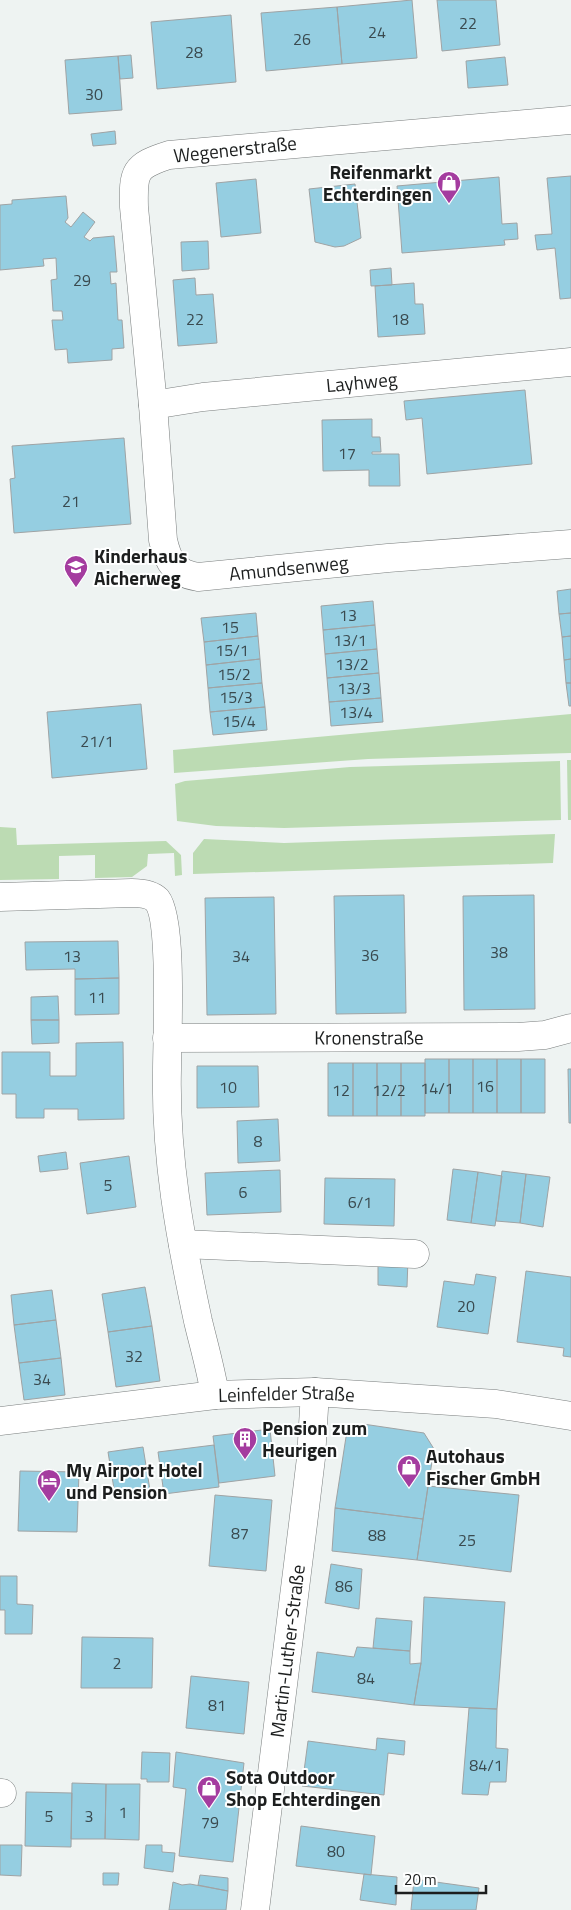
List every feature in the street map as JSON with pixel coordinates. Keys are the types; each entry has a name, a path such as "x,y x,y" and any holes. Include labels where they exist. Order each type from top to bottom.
{"street":[{"name":"Wegenerstraße","path":"153,405 133,182 140,169 149,161 168,154 571,120"},
{"name":"Layhweg","path":"153,405 203,397 571,362"},
{"name":"Amundsenweg","path":"153,405 163,540 167,558 185,575 198,577 388,558 571,544"},
{"path":"0,897 132,892 146,894 156,900 165,923 167,955 167,1136 170,1167 183,1244 215,1396"},
{"name":"Kronenstraße","path":"167,1038 518,1037 545,1035 571,1028"},
{"path":"183,1244 415,1254"},
{"name":"Leinfelder Straße","path":"0,1421 215,1396 315,1392 496,1404 571,1416"},
{"name":"Martin-Luther-Straße","path":"255,1910 306,1496 315,1392"}],"green space":[{"path":"571,714 571,753 368,759 174,773 173,750"},
{"path":"567,760 571,760 571,820 568,820"},
{"path":"560,761 561,820 284,828 216,826 177,821 175,784 185,781 350,767"},
{"path":"0,827 16,828 17,845 166,841 181,855 182,875 175,876 174,853 148,854 147,866 132,877 95,878 95,855 59,856 59,879 0,880"},
{"path":"555,834 553,863 193,874 193,853 204,839 284,843"}],"building":[{"path":"412,0 417,58 342,64 337,7"},
{"path":"437,0 496,0 500,45 442,51"},
{"path":"337,7 342,64 266,71 261,13"},
{"path":"231,15 236,82 157,89 151,22"},
{"path":"131,55 133,78 120,79 118,56"},
{"path":"118,56 122,110 69,114 65,60"},
{"path":"505,57 508,85 468,88 466,61"},
{"path":"115,131 116,144 93,146 91,134"},
{"path":"571,176 571,298 560,299 555,248 537,250 535,235 552,234 547,178"},
{"name":"Reifenmarkt Echterdingen","path":"499,177 502,224 517,223 518,239 504,240 505,245 402,253 397,186"},
{"path":"256,179 261,233 221,237 216,183"},
{"path":"355,184 361,238 344,246 335,247 315,242 309,189"},
{"path":"66,196 68,218 65,222 71,227 83,212 95,222 84,237 90,241 93,238 114,236 117,272 110,272 111,284 116,283 118,320 122,320 124,348 112,349 112,360 68,363 67,349 55,350 52,320 63,320 62,311 53,311 51,280 57,279 56,258 43,259 44,266 0,270 0,205 12,204 12,200"},
{"path":"208,241 209,269 182,271 181,242"},
{"path":"391,268 392,285 371,286 370,270"},
{"path":"195,278 196,295 213,294 217,343 178,346 173,280"},
{"path":"414,283 415,304 423,304 425,334 378,337 375,286"},
{"path":"525,390 532,464 427,474 422,418 406,420 404,401"},
{"path":"372,419 372,437 380,437 381,452 372,452 372,454 399,454 400,486 369,486 369,470 323,471 322,420"},
{"path":"124,438 131,524 14,533 10,479 15,478 12,446"},
{"path":"571,589 571,613 559,614 557,591"},
{"path":"373,601 375,625 323,630 321,606"},
{"path":"256,613 258,636 204,642 201,618"},
{"path":"571,613 571,636 562,637 559,614"},
{"path":"375,625 377,649 325,654 323,630"},
{"path":"258,636 260,659 206,665 204,642"},
{"path":"571,636 571,659 564,660 562,637"},
{"path":"377,649 379,673 327,678 325,654"},
{"path":"260,659 262,683 208,688 206,665"},
{"path":"571,659 571,683 566,683 564,660"},
{"path":"379,673 381,698 329,702 327,678"},
{"path":"262,683 265,707 210,712 208,688"},
{"path":"566,683 571,683 571,706 569,706"},
{"path":"381,698 383,722 331,726 329,702"},
{"path":"141,704 147,769 52,778 47,712"},
{"path":"265,707 267,730 213,735 210,712"},
{"path":"404,895 406,1013 336,1014 334,896"},
{"path":"534,895 535,1009 464,1010 463,896"},
{"path":"274,897 276,1014 207,1015 205,898"},
{"path":"118,941 119,978 75,979 75,969 26,970 25,942"},
{"path":"119,978 119,1014 75,1015 75,979"},
{"path":"58,996 59,1020 31,1020 31,997"},
{"path":"31,1020 59,1020 59,1043 32,1044"},
{"path":"123,1042 124,1119 78,1120 78,1109 44,1109 44,1118 16,1118 16,1094 2,1094 2,1052 50,1052 50,1076 76,1076 76,1043"},
{"path":"425,1059 449,1059 449,1113 425,1113"},
{"path":"449,1059 473,1059 473,1113 449,1113"},
{"path":"473,1059 497,1059 497,1113 473,1113"},
{"path":"497,1059 521,1059 521,1113 497,1113"},
{"path":"521,1059 545,1059 545,1113 521,1113"},
{"path":"328,1063 353,1063 353,1116 328,1116"},
{"path":"353,1063 377,1063 377,1116 353,1116"},
{"path":"377,1063 401,1063 401,1116 377,1116"},
{"path":"401,1063 425,1063 425,1116 401,1116"},
{"path":"197,1066 258,1066 259,1107 197,1108"},
{"path":"568,1069 571,1069 571,1123 569,1123"},
{"path":"278,1119 280,1161 238,1163 237,1121"},
{"path":"66,1152 68,1169 40,1172 38,1156"},
{"path":"129,1156 136,1207 87,1214 80,1163"},
{"path":"453,1169 478,1172 471,1223 447,1220"},
{"path":"280,1170 281,1212 207,1215 205,1173"},
{"path":"502,1171 526,1174 520,1223 496,1221"},
{"path":"478,1172 502,1176 495,1226 471,1223"},
{"path":"526,1174 550,1177 543,1227 520,1223"},
{"path":"325,1178 395,1179 394,1226 324,1224"},
{"path":"378,1257 408,1259 407,1287 378,1285"},
{"path":"526,1271 571,1277 571,1357 563,1356 564,1348 517,1342"},
{"path":"476,1274 496,1277 488,1334 437,1327 444,1281 474,1285"},
{"path":"145,1287 152,1326 108,1332 102,1294"},
{"path":"52,1290 56,1320 14,1325 11,1295"},
{"path":"56,1320 61,1358 19,1363 14,1325"},
{"path":"152,1326 160,1381 116,1387 108,1332"},
{"path":"61,1358 65,1395 24,1400 19,1363"},
{"path":"363,1424 424,1433 434,1449 423,1519 335,1508 346,1437"},
{"name":"Pension zum Heurigen","path":"270,1429 275,1476 219,1483 213,1436"},
{"path":"214,1445 219,1487 164,1494 158,1452"},
{"path":"143,1447 150,1490 115,1495 108,1452"},
{"name":"My Airport Hotel und Pension","path":"20,1471 79,1472 77,1532 18,1531"},
{"path":"428,1486 519,1495 511,1572 417,1560"},
{"path":"215,1495 272,1500 266,1571 209,1566"},
{"path":"335,1508 423,1519 417,1560 332,1551"},
{"path":"331,1564 362,1569 359,1609 325,1603"},
{"path":"0,1576 17,1576 17,1604 33,1605 32,1634 5,1634 5,1610 0,1610"},
{"path":"424,1597 505,1602 497,1709 414,1705 421,1663"},
{"path":"376,1618 412,1621 410,1651 373,1648"},
{"path":"82,1637 153,1638 152,1688 81,1688"},
{"path":"357,1647 410,1651 410,1664 421,1663 414,1705 312,1692 317,1652 354,1657"},
{"path":"191,1676 249,1682 244,1734 186,1728"},
{"path":"469,1708 497,1709 496,1748 508,1749 506,1782 490,1782 488,1795 462,1794"},
{"path":"377,1738 405,1741 404,1755 388,1753 384,1795 302,1786 308,1741 376,1750"},
{"path":"142,1752 170,1753 169,1782 147,1782 147,1779 141,1779"},
{"path":"176,1752 244,1763 233,1862 179,1856 186,1789 173,1787"},
{"path":"72,1783 106,1784 105,1839 71,1839"},
{"path":"106,1784 140,1784 139,1840 105,1839"},
{"path":"26,1792 72,1793 71,1847 25,1846"},
{"path":"301,1826 375,1836 371,1875 296,1866"},
{"path":"0,1845 22,1845 21,1876 0,1875"},
{"path":"146,1845 162,1845 162,1852 175,1853 173,1872 144,1868"},
{"path":"103,1873 119,1873 118,1885 103,1885"},
{"path":"364,1874 397,1877 396,1905 360,1900"},
{"path":"200,1875 228,1878 228,1891 198,1885"},
{"path":"414,1879 479,1888 476,1910 411,1910"},
{"path":"173,1882 182,1885 190,1884 228,1891 226,1910 169,1910"}],"place":[{"name":"Reifenmarkt Echterdingen","path":"449,204"},
{"name":"Kinderhaus Aicherweg","path":"76,588"},
{"name":"Pension zum Heurigen","path":"245,1460"},
{"name":"Autohaus Fischer GmbH","path":"409,1488"},
{"name":"My Airport Hotel und Pension","path":"49,1502"},
{"name":"Sota Outdoor Shop Echterdingen","path":"209,1809"}]}
